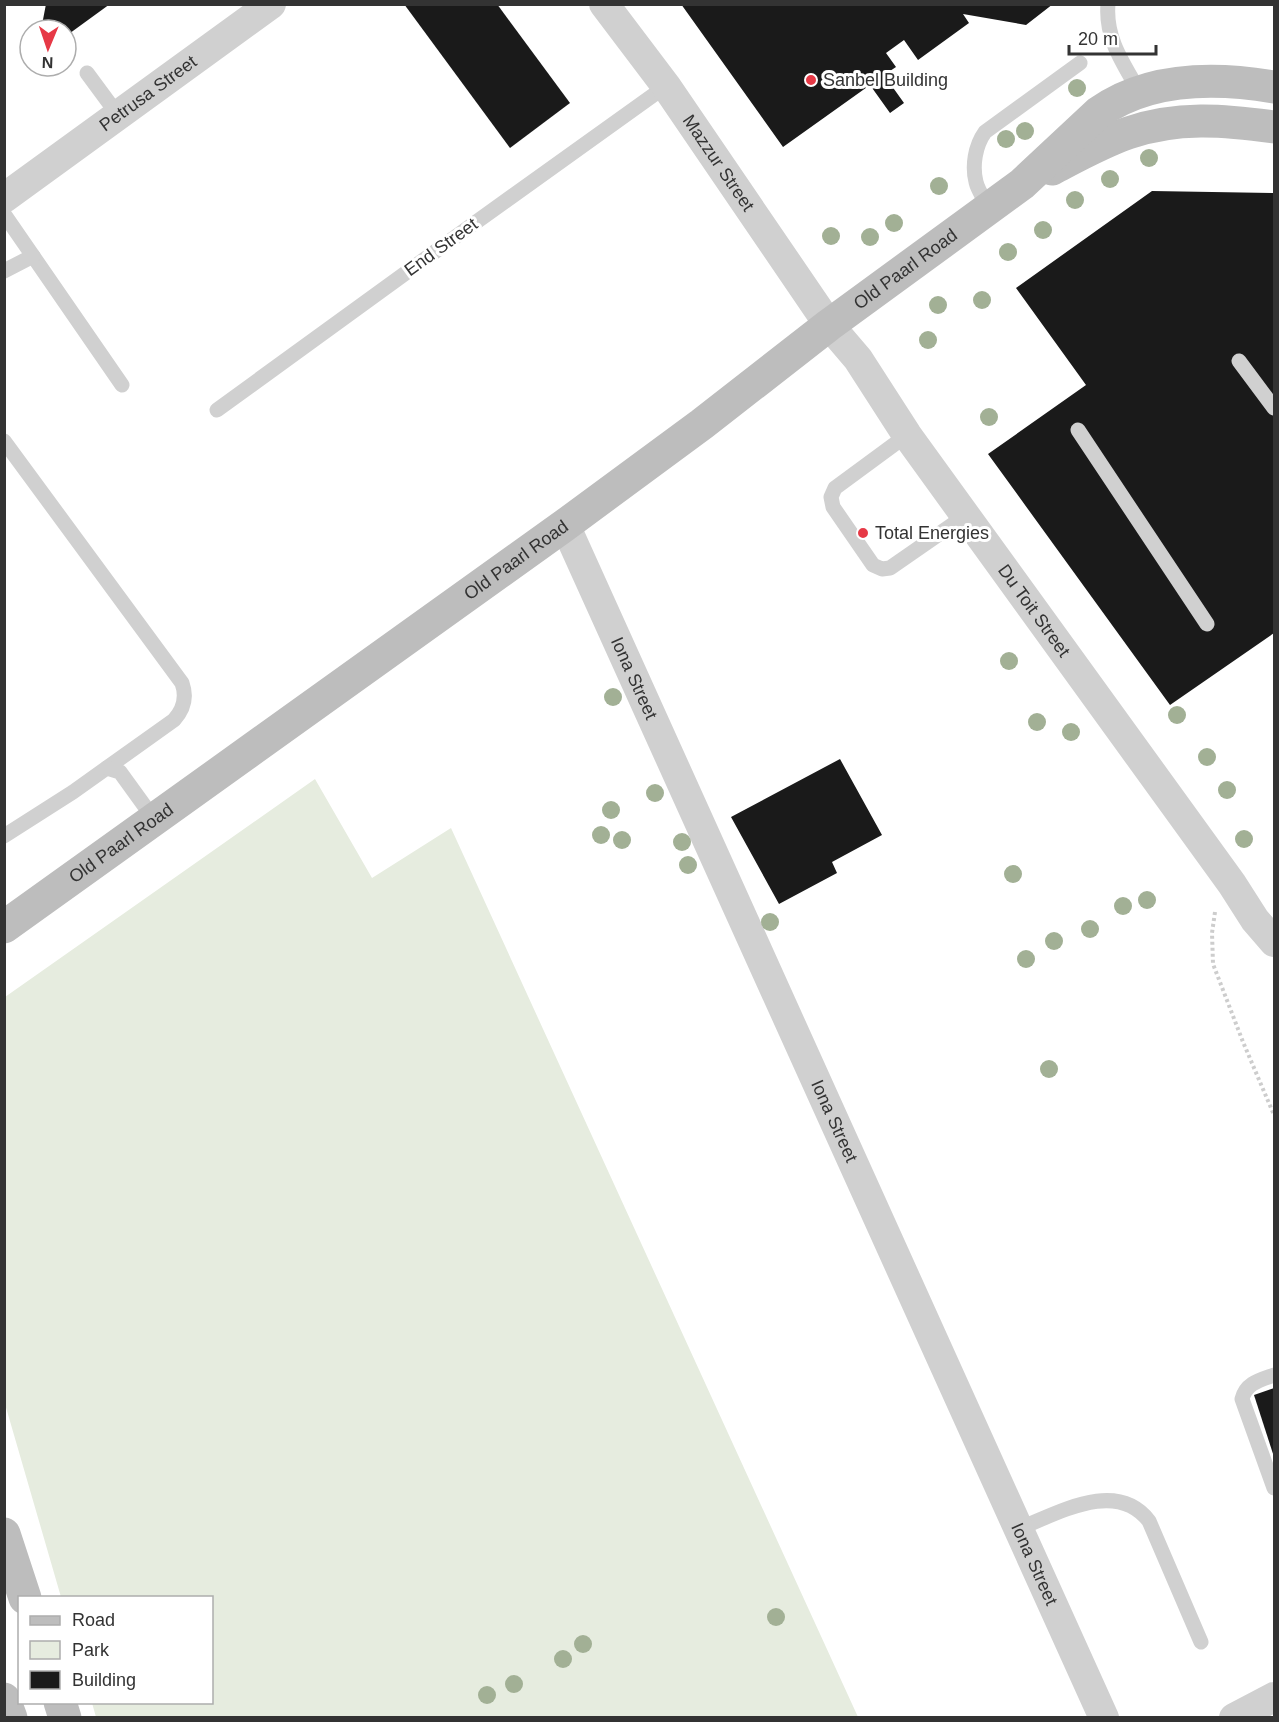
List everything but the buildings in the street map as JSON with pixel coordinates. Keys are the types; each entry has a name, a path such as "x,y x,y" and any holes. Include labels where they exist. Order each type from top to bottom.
{"main road":[{"name":"Old Paarl Road","path":"4,927 565,525 702,424 829,325 1022,184 1098,113 1120,98 1168,85 1207,81 1275,87"},
{"path":"1139,91 1160,105 1178,108 1216,107 1241,110 1258,116 1275,127"},
{"name":"Old Paarl Road","path":"1022,184 1129,132 1168,123 1186,120 1222,120 1275,127"},
{"path":"4,1534 24,1596"},
{"path":"4,1699 11,1718"}],"street":[{"name":"Petrusa Street","path":"12,186 118,115 271,4"},
{"name":"Mazzur Street","path":"604,4 666,87 829,325"},
{"name":"Du Toit Street","path":"829,325 858,359 907,435 1228,898 1255,920 1275,942"},
{"name":"Iona Street","path":"565,525 1104,1718"},
{"path":"1228,898 1259,899 1275,908"},
{"path":"1234,1718 1275,1697"}],"lane":[{"path":"1108,4 1108,24 1114,49 1139,91"},
{"path":"989,208 976,182 975,157 980,139 985,132 1080,63"},
{"path":"87,73 118,115"},
{"name":"End Street","path":"217,410 666,87"},
{"path":"4,214 122,385"},
{"path":"4,271 33,256"},
{"path":"1239,361 1275,408"},
{"path":"1078,430 1207,624"},
{"path":"907,435 835,488 831,497 832,507 873,566 882,569 890,568 965,516"},
{"path":"4,441 175,673 184,690 182,708 174,720 107,768 4,836"},
{"path":"107,768 120,772 154,819"},
{"path":"1275,1375 1251,1384 1242,1400 1275,1488"},
{"path":"1018,1529 1090,1501 1116,1501 1135,1508 1149,1521 1201,1642"}],"path":[{"path":"1228,898 1212,933 1213,964 1243,1042 1275,1115"}],"green space":[{"path":"315,779 372,878 451,828 858,1717 96,1717 92,1704 213,1704 213,1596 61,1596 5,1404 5,997"}],"place":[{"name":"Sanbel Building","path":"811,80"},
{"name":"Total Energies","path":"863,533"}]}
